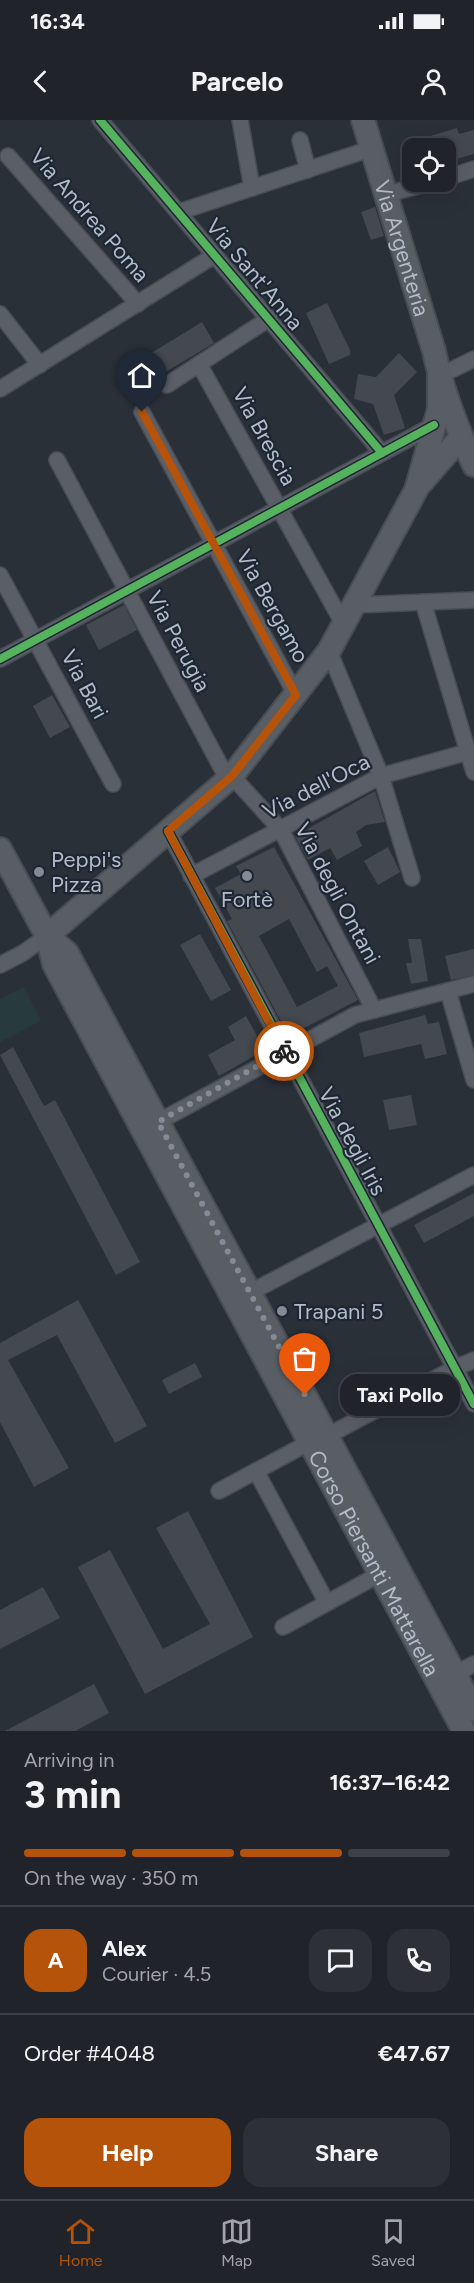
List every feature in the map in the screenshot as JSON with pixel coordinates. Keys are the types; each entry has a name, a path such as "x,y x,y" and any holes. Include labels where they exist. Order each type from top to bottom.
{"main road":[{"name":"Via Argenteria","path":"363,120 384,195 434,351 439,376"},
{"path":"416,490 439,409 439,376"},
{"path":"439,376 461,437 474,463"},
{"path":"0,849 47,936 230,778 329,651 416,490 461,437"},
{"name":"Corso Piersanti Mattarella","path":"47,936 67,953 158,1122 179,1179 251,1292 380,1574 464,1731"},
{"name":"Corso Piersanti Mattarella","path":"47,936 54,964 179,1179 318,1439 464,1669 474,1710"}],"street":[{"name":"Via Sant'Anna","path":"100,120 382,453"},
{"path":"240,120 252,189"},
{"path":"300,140 308,170"},
{"path":"179,212 370,149"},
{"name":"Via Andrea Poma","path":"8,156 138,304"},
{"path":"456,175 474,169"},
{"path":"384,195 402,190"},
{"path":"0,390 215,255"},
{"path":"0,314 39,365"},
{"path":"167,385 270,318"},
{"path":"439,376 474,359"},
{"name":"Via Brescia","path":"199,364 344,625"},
{"name":"Via Bergamo","path":"142,412 296,695"},
{"path":"0,659 434,425"},
{"name":"Via Perugia","path":"57,460 230,778"},
{"name":"Via Bari","path":"0,575 113,784"},
{"path":"355,605 474,600"},
{"path":"423,602 474,772"},
{"path":"329,651 381,777 412,878"},
{"name":"Via dell'Oca","path":"191,876 381,777 468,752"},
{"name":"Via degli Ontani","path":"230,778 281,830 374,1010"},
{"name":"Via degli Iris","path":"168,831 474,1404"},
{"path":"0,965 23,953 47,936"},
{"path":"158,1122 355,1015 474,984"},
{"path":"448,991 474,1080"},
{"path":"251,1292 474,1175"},
{"path":"219,1491 474,1360"},
{"path":"256,1471 327,1603"},
{"path":"283,1627 380,1574"}],"green space":[{"path":"24,987 41,1021 0,1042 0,999"}],"building":[{"path":"457,128 459,134 474,130 474,154 456,159 456,138 427,137"},
{"path":"375,207 384,236 371,240 361,212"},
{"path":"327,303 350,350 350,355 329,364 306,313"},
{"path":"202,322 214,343 147,383 135,363"},
{"path":"399,353 417,372 394,395 405,428 384,435 373,404 354,399 358,374 376,377"},
{"path":"124,605 137,630 99,650 86,625"},
{"path":"52,695 70,727 50,738 33,706"},
{"path":"375,791 385,822 366,825 356,832 362,846 337,860 330,848 308,860 295,836"},
{"path":"274,847 358,1000 289,1036 227,921 232,919 215,888 241,874 236,866","holes":["289,919 317,972 327,966 338,986 297,1007 259,936"]},
{"path":"388,847 400,872 378,885 364,861"},
{"path":"200,934 231,990 211,1001 180,945"},
{"path":"408,939 421,939 428,981 411,984 406,963 412,963"},
{"path":"474,949 474,975 451,980 445,956"},
{"path":"425,1015 428,1024 439,1022 447,1054 425,1059 421,1044 364,1057 359,1033"},
{"path":"246,1016 265,1050 219,1076 208,1055 235,1040 228,1027"},
{"path":"13,1047 44,1106 55,1100 140,1262 116,1275 0,1055"},
{"path":"411,1095 417,1125 389,1130 383,1100"},
{"path":"474,1193 474,1216 424,1243 414,1225"},
{"path":"78,1300 147,1426 115,1443 57,1335 8,1360 69,1468 34,1487 0,1422 0,1343"},
{"path":"195,1363 202,1377 169,1394 162,1380"},
{"path":"188,1511 253,1637 145,1694 78,1567 110,1550 163,1649 210,1624 156,1528"},
{"path":"43,1587 60,1618 0,1649 0,1610"},
{"path":"94,1684 109,1713 75,1731 5,1731"}],"cycle path":[{"path":"100,120 382,453"},
{"path":"0,659 434,425"},
{"path":"168,831 474,1404"}],"way so far":[{"path":"284,1051 158,1122 305,1395"}],"place":[{"name":"Peppi's Pizza","path":"39,872"},
{"name":"Fortè","path":"247,876"},
{"name":"Trapani 5","path":"282,1311"},
{"name":"Taxi Pollo","path":"305,1395"}],"route":[{"path":"142,412 296,695 232,776 168,831 284,1051"}]}
